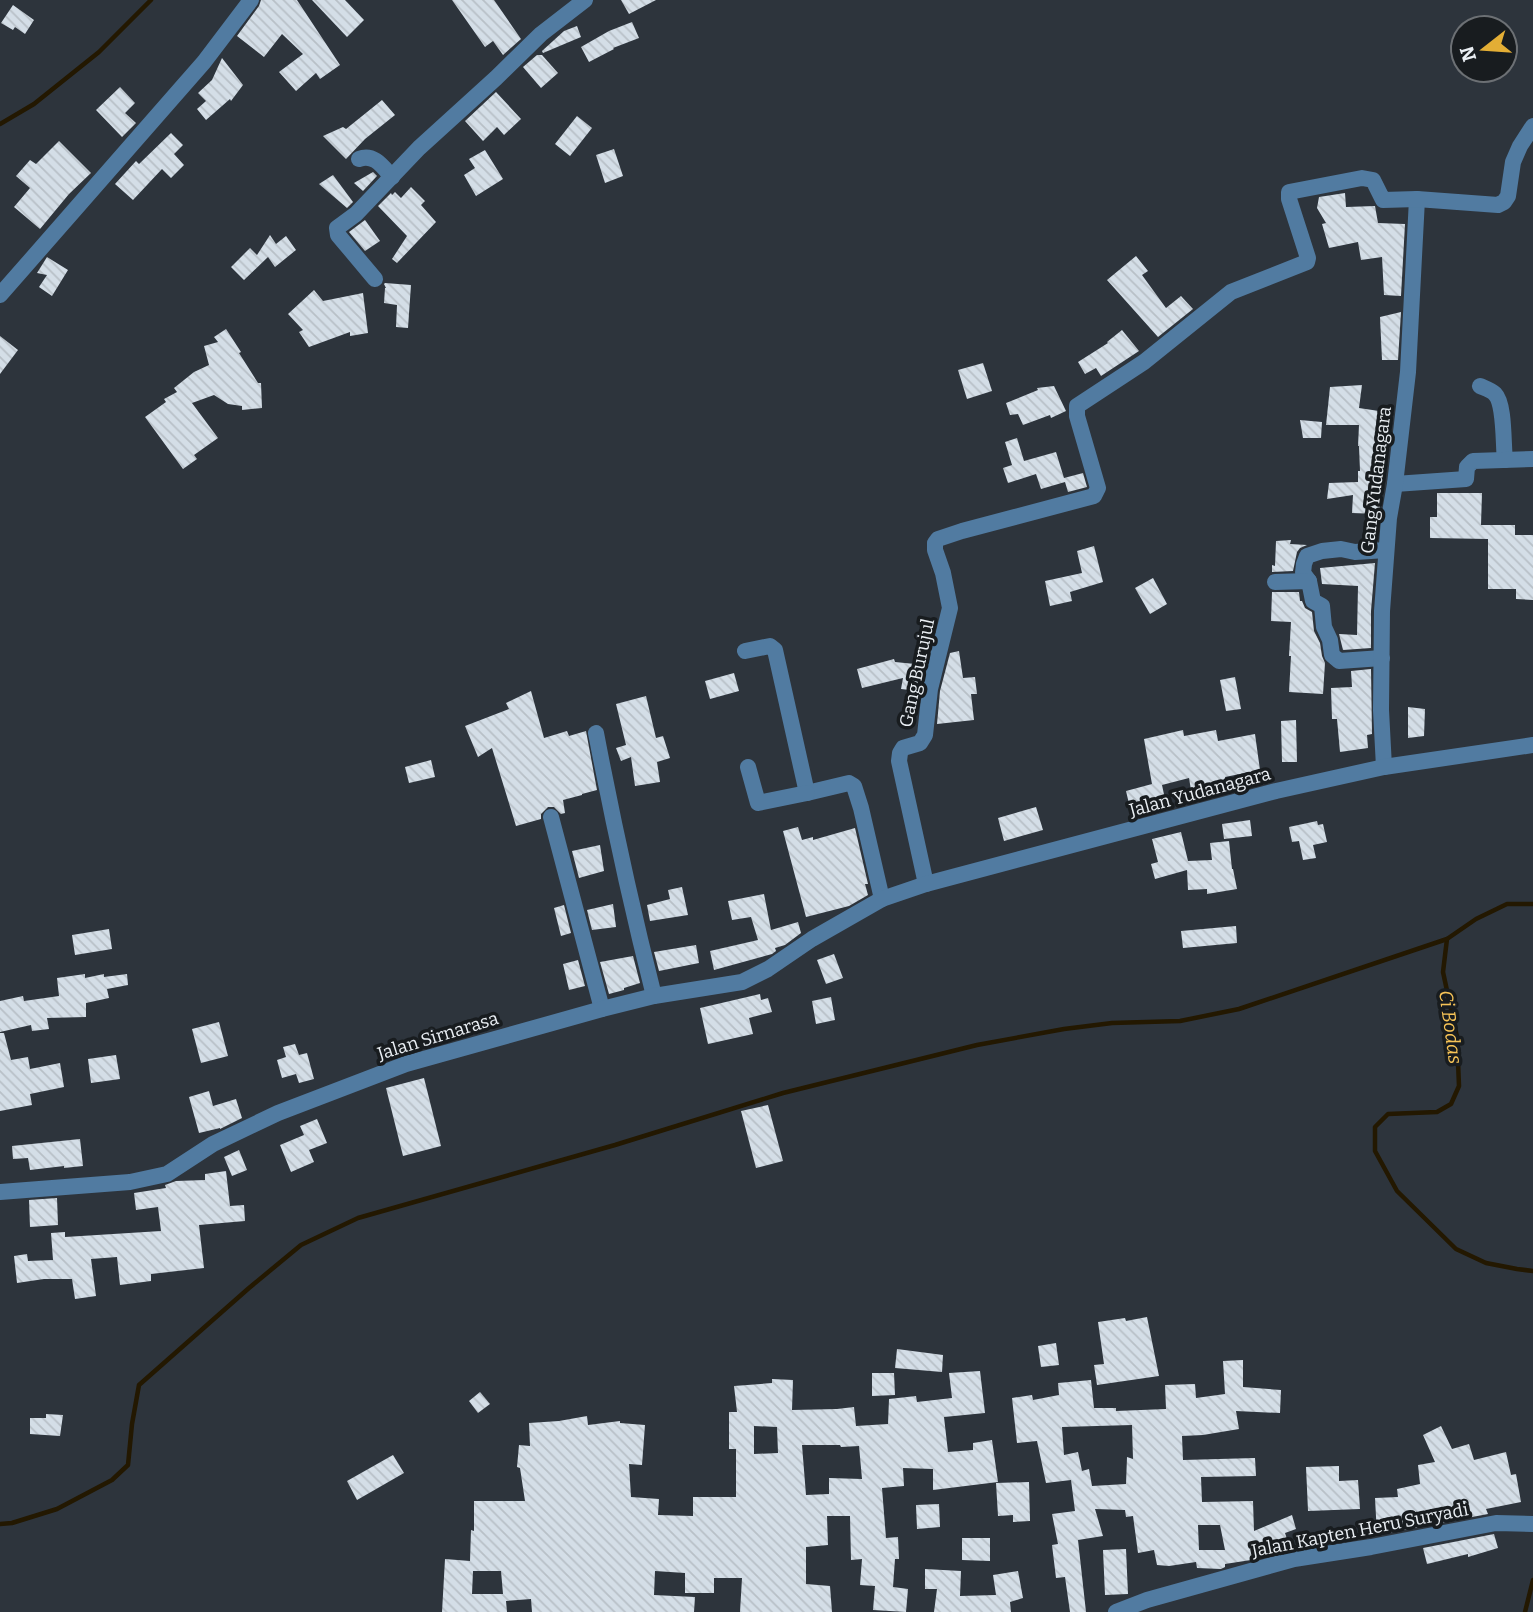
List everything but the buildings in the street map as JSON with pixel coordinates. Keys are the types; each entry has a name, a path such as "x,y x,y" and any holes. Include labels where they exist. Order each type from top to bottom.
{"street":[{"path":"0,295 204,62 251,0"},
{"path":"375,279 338,235 337,228 356,214 438,130 541,34 585,0"},
{"path":"1417,199 1493,205 1504,202 1508,196 1513,162 1533,126"},
{"path":"359,159 374,159 392,177"},
{"name":"Gang Burujul","path":"926,884 900,753 903,748 920,743 925,735 930,689 950,608 935,543 938,539 962,531 1094,496 1098,488 1077,416 1077,406 1144,362 1231,292 1307,262 1289,192 1362,178 1373,180 1383,200 1417,199"},
{"name":"Gang Yudanagara","path":"1384,767 1381,611 1389,518 1408,372 1417,199"},
{"path":"1480,386 1494,393 1499,402 1503,419 1505,460"},
{"path":"1395,484 1466,479 1467,467 1473,461 1533,459"},
{"path":"1382,658 1339,662 1335,659 1324,627 1322,606 1312,601 1309,581 1303,573 1307,556 1322,551 1386,551"},
{"path":"1275,582 1309,581"},
{"path":"745,651 766,646 775,650 807,793"},
{"path":"596,733 610,810 654,996"},
{"name":"Jalan Yudanagara","path":"883,899 926,884 1276,791 1384,767 1533,744"},
{"path":"748,767 758,803 849,783 853,785 883,899"},
{"path":"551,817 602,1009"},
{"name":"Jalan Sirnarasa","path":"0,1192 130,1181 167,1174 213,1144 278,1113 406,1064 654,996 742,982 883,899"},
{"name":"Jalan Kapten Heru Suryadi","path":"1116,1612 1147,1600 1294,1559 1496,1523 1530,1524"}],"waterway":[{"path":"0,124 34,104 99,52 151,0"},
{"name":"Ci Bodas","path":"1533,904 1507,904 1476,919 1447,939 1443,972 1457,1037 1459,1086 1451,1104 1437,1112 1388,1114 1375,1127 1375,1151 1397,1191 1456,1249 1486,1263 1533,1271"},
{"path":"0,1524 57,1509 112,1480 128,1465 139,1385 301,1245 358,1218 615,1145 783,1093 977,1045 1064,1029 1112,1023 1180,1021 1239,1009 1447,939"},
{"name":"Ci Bodas","path":"1525,1612 1533,1580"}]}
